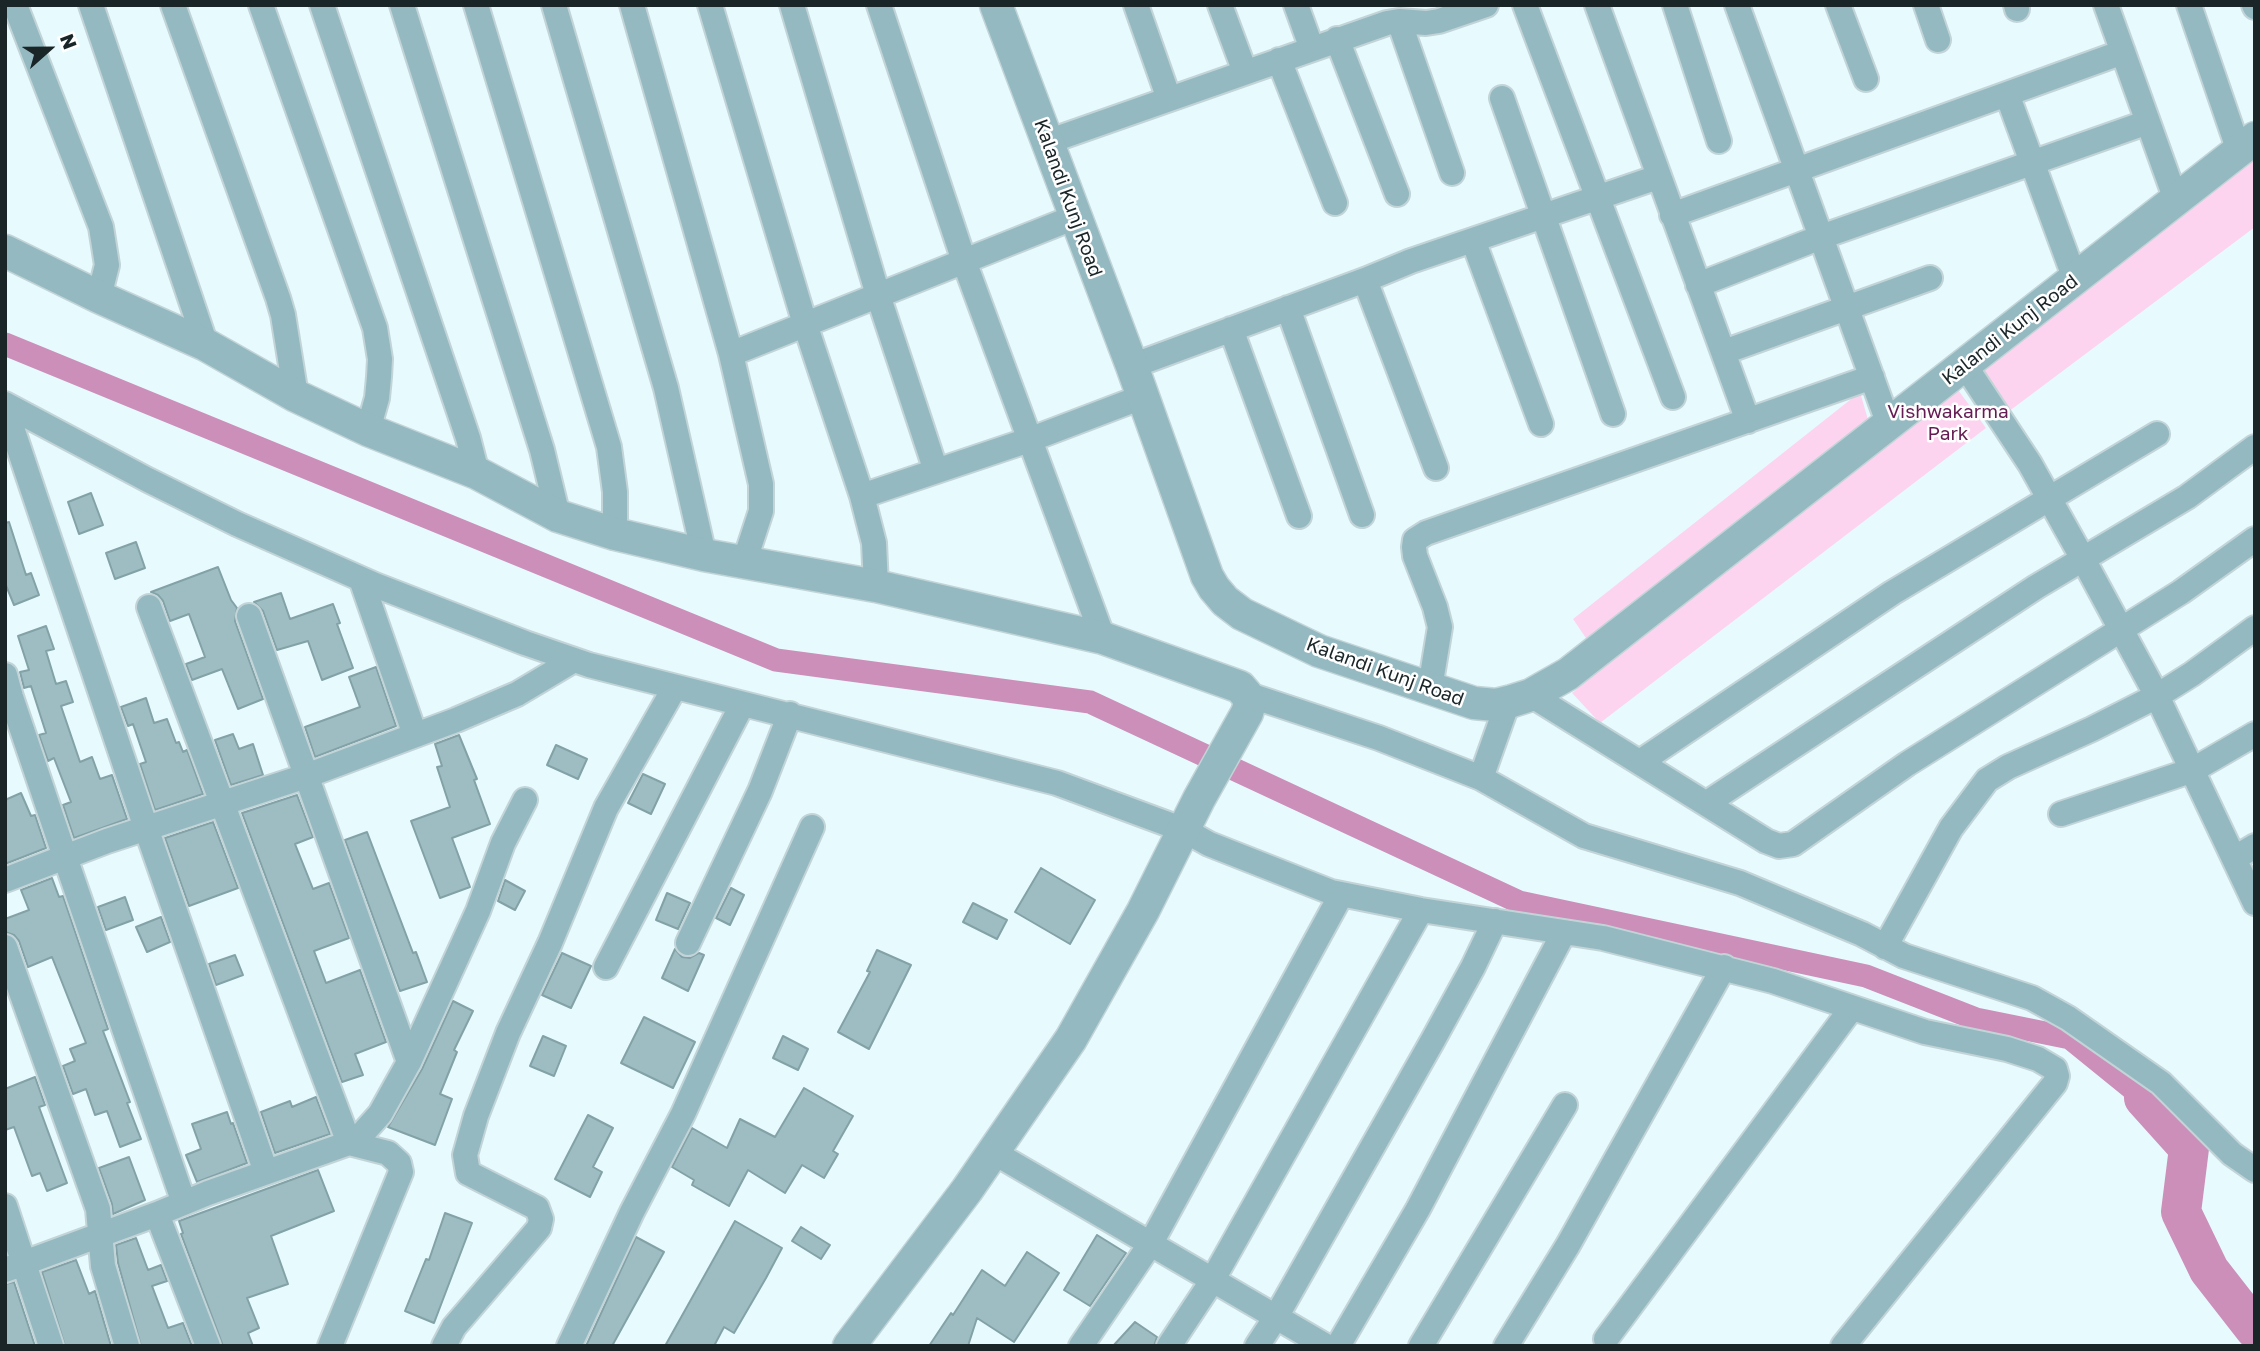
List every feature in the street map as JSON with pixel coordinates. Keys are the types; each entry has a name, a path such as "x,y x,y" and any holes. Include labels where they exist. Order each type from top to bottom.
{"street":[{"path":"90,5 206,345"},
{"path":"173,5 280,307 296,396"},
{"path":"261,5 375,328 380,359 379,377 377,398 368,430"},
{"path":"322,5 468,438 477,473"},
{"path":"402,5 542,450 558,516"},
{"path":"476,5 609,447 615,492 615,534"},
{"path":"554,5 666,388 704,555"},
{"path":"632,5 731,354 762,496 758,524 744,563"},
{"path":"710,5 805,324 862,496 874,543 876,586"},
{"path":"792,5 878,295 936,471"},
{"path":"879,5 964,261 1103,638"},
{"name":"Kalandi Kunj Road","path":"996,5 1132,366 1207,576 1214,588 1242,614 1319,651 1474,703 1496,705 1519,699 1568,674 2247,144"},
{"path":"1136,5 1169,99"},
{"path":"1220,5 1245,72"},
{"path":"1296,5 1312,49"},
{"path":"1047,142 1312,49 1389,16 1426,23 1486,5"},
{"path":"1525,5 1673,397"},
{"path":"1597,5 1748,421"},
{"path":"1675,5 1719,141"},
{"path":"1737,5 1889,425"},
{"path":"1838,5 1866,79"},
{"path":"1926,5 1938,40"},
{"path":"2106,5 2176,200"},
{"path":"2189,5 2247,144"},
{"path":"24,8 101,227 107,265 99,297"},
{"path":"1389,16 1452,173"},
{"path":"1337,39 1397,194"},
{"path":"1672,215 2123,52"},
{"path":"1279,60 1335,203"},
{"path":"2007,94 2075,279"},
{"path":"1502,98 1613,414"},
{"path":"1698,285 1821,237 2148,122"},
{"path":"1132,366 1411,261 1658,177"},
{"path":"731,354 1075,217"},
{"path":"1473,240 1541,424"},
{"path":"5,251 206,345 296,396 368,430 477,473 558,516 615,534 704,555 876,586 1103,638 1240,687 1246,694 1250,703 1248,713 1199,800 1143,911 1071,1039 967,1190 849,1346"},
{"path":"1724,352 1930,278"},
{"path":"1365,280 1436,468"},
{"path":"1288,308 1362,515"},
{"path":"1231,329 1299,516"},
{"path":"1964,365 2050,499 2157,696 2193,770 2245,852 2255,903"},
{"path":"1430,688 1440,628 1435,607 1415,556 1415,540 1426,533 1872,377"},
{"path":"862,496 1029,440 1142,397"},
{"path":"5,406 237,524 361,579 574,660 742,705 790,714 1057,783 1184,830 1245,859 1341,895 1603,938 1724,967 1798,988 1851,1009 1925,1032 2020,1053 2055,1069 2055,1083 1843,1346"},
{"path":"5,406 146,828 267,1172"},
{"path":"1640,762 1892,593 2157,434"},
{"path":"1707,803 2036,587 2187,497 2255,447"},
{"path":"1481,778 1519,699 1640,762 1766,841 1779,846 1793,844 1907,764 2121,631 2255,539"},
{"path":"361,579 415,735"},
{"path":"149,607 349,1143"},
{"path":"249,616 409,1062"},
{"path":"1885,947 1951,828 1987,780 2008,767 2157,696 2255,628"},
{"path":"5,880 146,828 306,776 415,735 517,694 574,660"},
{"path":"5,675 184,1203"},
{"path":"444,1346 462,1317 539,1228 541,1219 537,1208 468,1173 465,1155 476,1116 508,1033 550,943 606,808 676,687"},
{"path":"1246,694 1379,738 1481,778 1584,836 1741,883 1862,934 1885,947 2024,995 2068,1018 2161,1083 2232,1154 2255,1170"},
{"path":"606,967 742,705"},
{"path":"688,943 760,791 790,714"},
{"path":"2061,814 2193,770 2255,734"},
{"path":"15,1267 349,1143 372,1125 409,1062 478,911 503,843 525,800"},
{"path":"569,1346 632,1212 683,1114 812,827"},
{"path":"1082,1346 1151,1243 1341,895"},
{"path":"1169,1346 1212,1281 1421,910"},
{"path":"1257,1346 1276,1318 1433,1040 1495,921"},
{"path":"1338,1346 1418,1209 1564,932"},
{"path":"5,947 98,1209 103,1266 127,1346"},
{"path":"1506,1346 1568,1245 1724,967"},
{"path":"1606,1339 1851,1009"},
{"path":"1421,1346 1565,1105"},
{"path":"330,1346 401,1172 400,1163 394,1156 349,1143"},
{"path":"993,1152 1326,1346"},
{"path":"5,1206 15,1267 51,1346"},
{"path":"157,1214 208,1346"}],"green space":[{"path":"2255,146 2255,227 2000,418 1966,373"},
{"name":"Vishwakarma Park","path":"1953,383 1986,428 1600,723 1572,693"},
{"path":"1860,392 1869,423 1592,647 1573,619"}],"building":[{"path":"91,493 103,525 79,534 68,502"},
{"path":"9,522 26,575 31,573 39,595 14,605 5,583 5,523"},
{"path":"136,542 145,568 115,579 106,553"},
{"path":"218,567 237,608 235,621 263,699 238,709 222,669 192,680 186,664 205,657 189,614 170,621 163,601 151,592"},
{"path":"281,593 290,619 333,604 340,623 337,624 353,668 322,680 308,641 277,650 263,611 254,602"},
{"path":"46,626 54,649 46,651 56,684 66,681 73,702 61,706 80,762 92,757 100,779 112,775 127,819 74,838 63,805 71,802 54,758 48,761 39,735 46,733 31,686 24,688 20,672 29,670 18,636"},
{"path":"376,667 396,726 315,757 305,727 360,707 349,677"},
{"path":"146,698 154,723 167,719 176,743 179,742 183,752 187,750 203,794 155,810 140,764 146,762 133,724 128,726 121,707"},
{"path":"233,734 239,749 253,744 263,775 231,785 215,740"},
{"path":"459,735 477,779 474,780 490,824 452,838 470,887 440,898 411,821 450,807 437,767 442,766 435,744"},
{"path":"556,745 587,759 578,779 547,765"},
{"path":"643,774 665,784 651,814 628,803"},
{"path":"21,793 31,816 35,815 46,848 5,864 5,800"},
{"path":"297,795 313,837 295,844 313,889 329,883 349,938 314,951 326,983 360,970 386,1042 355,1054 363,1075 342,1082 242,813"},
{"path":"213,822 238,888 189,906 165,838"},
{"path":"367,832 413,953 416,952 427,982 400,991 345,840"},
{"path":"1041,868 1095,900 1070,944 1015,912"},
{"path":"52,878 59,897 63,896 108,1029 103,1031 141,1139 120,1147 107,1111 95,1115 86,1089 73,1094 63,1066 75,1061 70,1049 86,1043 52,957 28,967 19,941 14,935 5,932 5,919 29,910 21,890"},
{"path":"505,880 525,891 515,910 498,901"},
{"path":"731,888 744,895 730,925 716,918"},
{"path":"667,893 690,903 678,929 656,920"},
{"path":"125,897 133,920 106,930 98,907"},
{"path":"973,903 1007,920 997,939 963,922"},
{"path":"161,917 170,942 147,952 136,927"},
{"path":"675,949 682,957 690,958 699,953 704,955 688,991 662,978"},
{"path":"877,950 911,965 869,1049 838,1032 870,972 867,971"},
{"path":"562,953 591,966 571,1008 542,995"},
{"path":"235,955 243,975 216,985 209,964"},
{"path":"453,1001 473,1011 454,1050 457,1052 440,1094 452,1099 435,1145 388,1127 422,1069"},
{"path":"644,1017 695,1042 673,1088 621,1063"},
{"path":"543,1036 566,1046 554,1076 530,1066"},
{"path":"783,1036 808,1049 798,1070 773,1058"},
{"path":"35,1077 45,1105 39,1107 67,1183 47,1191 40,1173 32,1176 14,1127 5,1130 5,1089"},
{"path":"804,1088 853,1116 833,1151 838,1154 824,1178 802,1165 785,1193 748,1170 729,1206 692,1185 694,1180 672,1167 692,1128 727,1148 740,1119 775,1137"},
{"path":"316,1097 330,1134 275,1153 261,1112 290,1101 292,1107"},
{"path":"227,1112 247,1163 197,1182 186,1155 201,1149 192,1124"},
{"path":"588,1115 613,1128 593,1167 602,1172 590,1197 555,1179"},
{"path":"129,1157 145,1200 113,1214 99,1168"},
{"path":"318,1170 334,1211 271,1236 288,1284 247,1298 259,1328 248,1333 253,1346 223,1346 181,1234 183,1233 179,1221"},
{"path":"445,1213 472,1223 434,1323 405,1311 426,1259 429,1260"},
{"path":"735,1221 782,1248 766,1278 734,1333 724,1327 714,1346 665,1346"},
{"path":"801,1227 830,1245 821,1259 792,1241"},
{"path":"1097,1235 1126,1253 1090,1306 1064,1290"},
{"path":"636,1237 664,1252 612,1346 586,1346"},
{"path":"136,1238 148,1270 161,1265 167,1281 152,1286 168,1328 183,1323 192,1346 141,1346 118,1263 116,1245"},
{"path":"1027,1252 1059,1273 1014,1342 977,1318 968,1346 929,1346 982,1270 1005,1286"},
{"path":"76,1260 89,1294 95,1291 111,1346 65,1346 42,1272"},
{"path":"14,1282 35,1346 5,1346 5,1284"},
{"path":"1135,1322 1157,1337 1154,1346 1113,1346"}],"waterway":[{"path":"5,344 776,660 1090,702 1519,902 1866,976 1976,1019 2070,1038 2144,1098"},
{"path":"2144,1098 2189,1148 2181,1212 2209,1270 2255,1329"}]}
